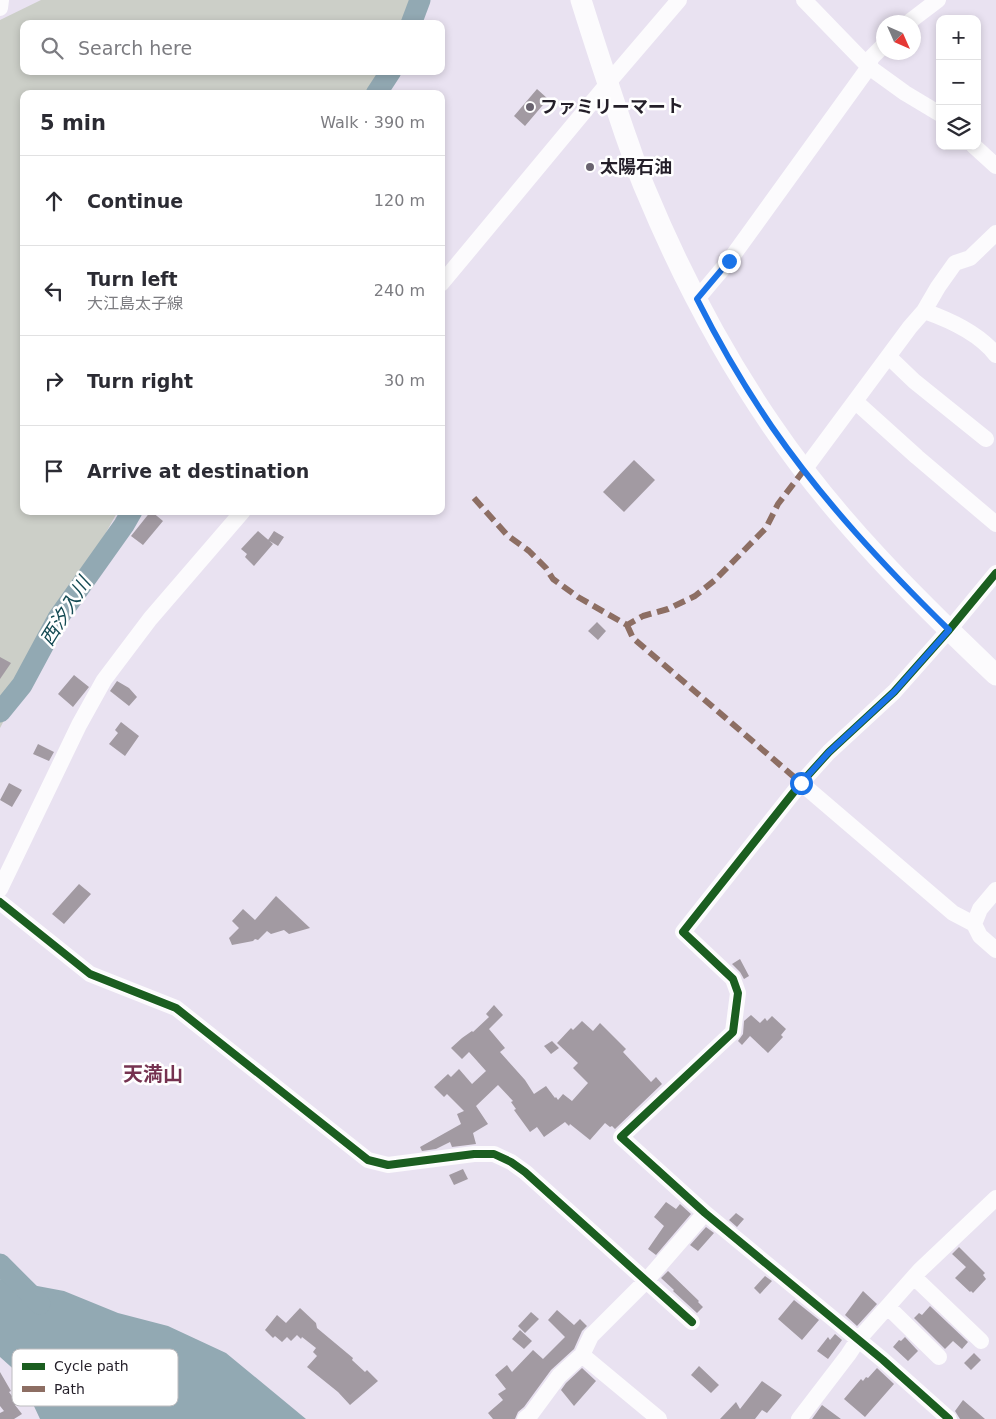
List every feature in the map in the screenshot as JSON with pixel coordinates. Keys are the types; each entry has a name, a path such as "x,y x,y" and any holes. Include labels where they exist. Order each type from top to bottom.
{"main road":[{"path":"580,0 645,189 667,240 730,360 772,426 804,470 853,530 900,582 996,675"}],"street":[{"path":"0,8 1,0"},
{"path":"445,279 608,82 679,0"},
{"path":"804,0 869,66 905,93 936,112"},
{"path":"918,15 938,0"},
{"path":"697,299 729,261 869,66 871,58 876,53"},
{"path":"978,150 996,166"},
{"path":"804,470 910,327 924,311 955,263 970,258 996,234"},
{"path":"924,311 951,321 990,347 996,355"},
{"path":"888,357 914,381 986,439"},
{"path":"856,402 917,458 996,524"},
{"path":"0,889 79,725 104,680 150,619 240,515"},
{"path":"949,1419 883,1360 705,1213 620,1138 733,1032 738,993 732,979 683,932 801,783 829,752 894,692 996,574"},
{"path":"801,783 952,913 974,924 980,936 996,950"},
{"path":"974,924 980,909 996,890"},
{"path":"0,902 90,974 176,1008 368,1160 388,1165 474,1154 494,1154 511,1162 525,1172 692,1322"},
{"path":"800,1419 858,1340 914,1277 996,1198"},
{"path":"525,1419 559,1376 582,1355 591,1336 646,1281 705,1213"},
{"path":"914,1277 981,1341"},
{"path":"888,1307 939,1356"},
{"path":"582,1355 659,1419"}],"shaded area":[{"path":"41,0 413,0 406,20 20,20 20,75 385,75 376,90 20,90 20,515 116,515 0,728 0,20"}],"water":[{"path":"0,1279 64,1291 118,1313 168,1326 226,1353 306,1419 40,1419 34,1406 178,1406 178,1349 12,1349 12,1368 0,1357"}],"building":[{"path":"537,89 548,99 525,126 514,116"},
{"path":"634,460 655,480 624,512 603,492"},
{"path":"148,515 156,515 163,521 143,545 131,536"},
{"path":"258,531 273,544 254,566 245,557 247,554 241,549"},
{"path":"274,531 284,537 278,546 268,540"},
{"path":"597,622 606,631 598,640 588,631"},
{"path":"0,657 11,663 0,679"},
{"path":"74,675 89,687 73,707 58,694"},
{"path":"117,681 129,688 137,697 129,706 110,691"},
{"path":"121,722 139,736 125,756 109,744 118,733 115,730"},
{"path":"38,744 54,752 49,761 33,754"},
{"path":"9,783 22,790 12,807 0,800"},
{"path":"79,884 91,894 64,924 52,914"},
{"path":"276,896 310,928 289,934 284,930 271,934 267,931 258,940 255,939 232,945 229,938 239,928 232,921 243,909 255,920"},
{"path":"740,959 749,976 744,979 732,964"},
{"path":"494,1005 503,1015 489,1029 505,1048 500,1052 525,1080 534,1094 546,1086 558,1100 563,1094 572,1101 588,1083 573,1068 578,1063 557,1043 571,1028 573,1030 582,1021 593,1031 600,1023 626,1049 623,1052 651,1082 656,1077 662,1084 615,1129 605,1123 590,1140 565,1122 544,1137 537,1127 530,1132 514,1110 516,1109 511,1102 513,1101 498,1085 476,1106 488,1124 473,1133 476,1144 452,1147 450,1142 436,1149 422,1151 420,1147 461,1124 457,1114 464,1111 447,1094 444,1097 434,1087 448,1074 451,1077 459,1069 472,1084 486,1071 469,1052 462,1059 451,1048 462,1038 473,1032 489,1017 486,1014"},
{"path":"751,1015 760,1023 765,1018 767,1021 772,1016 786,1029 781,1035 783,1037 768,1053 750,1036 742,1045 738,1041 743,1034 744,1021"},
{"path":"552,1041 559,1048 551,1054 544,1046"},
{"path":"463,1169 468,1179 454,1185 449,1175"},
{"path":"666,1202 676,1209 680,1204 691,1214 656,1255 648,1249 664,1226 654,1217"},
{"path":"736,1213 744,1219 737,1227 729,1220"},
{"path":"706,1227 714,1233 698,1251 690,1245"},
{"path":"959,1247 985,1273 983,1275 986,1279 973,1293 955,1278 966,1267 952,1254"},
{"path":"668,1271 699,1301 703,1307 697,1313 661,1278"},
{"path":"765,1276 772,1281 760,1294 754,1288"},
{"path":"863,1291 877,1304 857,1326 845,1315"},
{"path":"794,1300 819,1320 802,1340 778,1319"},
{"path":"930,1306 968,1342 962,1349 953,1341 945,1349 914,1318 919,1313 922,1315"},
{"path":"300,1308 316,1323 317,1328 353,1358 352,1360 365,1372 367,1370 378,1381 350,1405 338,1392 307,1367 317,1356 313,1352 316,1348 297,1335 291,1341 287,1337 282,1342 275,1336 273,1338 265,1330 277,1315 286,1323"},
{"path":"557,1310 574,1325 580,1319 587,1326 582,1331 574,1349 551,1370 524,1407 518,1412 515,1419 493,1419 488,1413 503,1400 498,1394 506,1389 495,1375 507,1365 512,1372 533,1350 543,1359 565,1337 548,1320"},
{"path":"531,1312 539,1319 525,1333 518,1326"},
{"path":"520,1330 532,1341 524,1349 512,1339"},
{"path":"835,1334 842,1340 828,1359 817,1351 828,1337 830,1340"},
{"path":"905,1337 918,1351 908,1361 893,1347 899,1340 901,1341"},
{"path":"974,1353 981,1360 971,1370 964,1363"},
{"path":"699,1366 719,1385 711,1393 691,1375"},
{"path":"582,1368 596,1381 574,1406 561,1390"},
{"path":"877,1368 894,1384 865,1417 844,1399 861,1379 863,1381 866,1377 868,1378"},
{"path":"0,1372 11,1391 9,1392 12,1396 12,1406 16,1406 22,1414 14,1419 0,1419 0,1413 4,1411 0,1406"},
{"path":"762,1381 782,1395 767,1413 762,1410 755,1419 720,1419 736,1402 740,1409"},
{"path":"963,1400 985,1419 960,1419 955,1411"},
{"path":"822,1405 841,1419 812,1419"}],"waterway":[{"name":"西汐入川","path":"412,20 420,0"},
{"name":"西汐入川","path":"379,90 388,75"},
{"name":"西汐入川","path":"0,712 22,685 58,618 130,515"},
{"name":"西汐入川","path":"0,1264 40,1304"}],"marked path":[{"path":"474,498 507,535 529,551 546,568 553,579 578,597 627,625 643,616 668,609 695,596 715,580 766,528 778,504 804,470"},
{"path":"627,625 633,638 801,783"}],"cycle path":[{"path":"949,1419 883,1360 705,1213 621,1137 733,1032 738,993 733,979 683,932 801,783 829,752 894,692 996,573"},
{"path":"0,902 90,974 176,1008 368,1160 388,1165 474,1154 494,1154 511,1162 525,1172 692,1322"}],"place":[{"name":"ファミリーマート","path":"530,107"},
{"name":"太陽石油","path":"590,167"}],"district":[{"name":"天満山","path":"153,1074"}],"route":[{"path":"729,261 697,299 720,343 772,426 804,470 853,530 900,582 949,630 894,692 829,752 801,783"}]}
